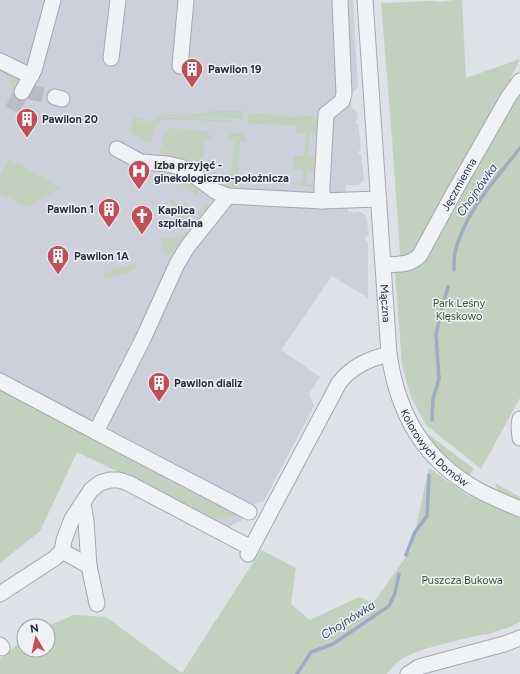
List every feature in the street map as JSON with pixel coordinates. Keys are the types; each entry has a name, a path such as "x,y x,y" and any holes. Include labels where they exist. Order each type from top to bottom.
{"street":[{"path":"0,61 27,86 53,0"},
{"path":"111,58 118,0"},
{"path":"180,66 186,0"},
{"path":"322,201 326,114 346,101 344,94 340,0"},
{"name":"Mączna","path":"365,0 389,354"},
{"name":"Jęczmienna","path":"384,265 410,263 420,255 452,196 520,81"},
{"path":"116,149 141,162 167,164 181,168 191,173 215,191 228,196 322,201 379,199"},
{"path":"96,432 143,339 177,264 188,246 228,196"},
{"path":"0,594 55,558 62,551 64,540 72,519 87,496 100,483 110,480 119,480 128,483 250,551 339,383 353,368 366,361 389,354"},
{"name":"Kolorowych Domów","path":"389,354 392,375 402,409 415,431 432,454 447,468 466,482 479,490 520,509"},
{"path":"0,381 248,512"},
{"path":"520,419 518,426 520,438"},
{"path":"83,504 86,521 89,566 97,604"},
{"path":"62,551 89,566"},
{"path":"408,674 420,667 520,638"}],"shaded area":[{"path":"0,0 353,0 358,87 350,95 351,107 357,112 358,120 355,122 358,124 361,150 358,153 361,155 364,180 359,185 346,185 346,190 348,212 361,212 366,216 369,235 365,238 368,243 368,298 332,276 281,350 320,377 309,394 314,406 264,501 252,505 242,520 226,528 138,480 77,452 40,531 0,563"}],"green space":[{"path":"462,0 466,78 520,59 482,139 415,254 406,258 399,257 400,253 392,138 381,3 440,2"},
{"path":"0,64 20,77 20,84 13,97 9,79 0,71"},
{"name":"Park Leśny Klęskowo","path":"520,87 520,398 481,469 426,425 411,397 402,365 395,273 396,271 404,268"},
{"path":"212,111 244,111 242,119 166,116 155,123 133,119 133,117 154,121 163,115 191,115"},
{"path":"259,113 290,117 310,116 316,119 319,124 320,135 310,134 308,156 318,157 317,171 307,170 306,184 316,185 315,187 292,185 292,183 302,183 303,170 293,169 294,156 304,156 306,134 296,133 296,126 247,123 249,114"},
{"path":"171,117 233,120 233,122 162,120 154,128 152,143 147,142 130,132 133,120 154,124 164,118"},
{"path":"172,128 206,131 209,133 211,139 205,139 203,163 212,164 210,169 201,172 201,170 193,165 167,158 161,154 159,147 162,147 164,135 166,131"},
{"path":"243,133 246,136 246,142 240,141 237,190 230,189 225,186 222,181 222,173 231,174 234,141 227,140 230,134"},
{"path":"9,159 61,187 28,207 0,193 0,176"},
{"path":"165,170 172,170 195,184 198,190 198,196 164,172"},
{"path":"169,198 179,205 185,203 189,206 190,212 186,219 180,221 175,216"},
{"path":"204,204 214,205 174,259 161,250 160,239 166,238 166,240 188,231"},
{"path":"135,263 136,268 134,270 105,279 103,273"},
{"path":"0,391 238,515 218,520 77,452 40,531 0,563"},
{"path":"428,434 474,469 469,476 439,451 426,435"},
{"name":"Puszcza Bukowa","path":"429,468 467,495 520,518 520,622 510,627 485,635 424,649 402,659 395,664 387,674 0,674 0,659 16,646 16,658 56,658 56,623 74,615 106,617 182,673 261,550 296,568 291,604 310,620 359,597 373,603 411,550"},
{"path":"495,483 520,497 520,501 498,491"}],"waterway":[{"name":"Chojnówka","path":"454,270 455,252 460,237 473,210 491,184 520,148"},
{"name":"Chojnówka","path":"432,420 433,399 439,379 436,335 448,287"},
{"name":"Chojnówka","path":"406,555 415,532 427,516 429,475"},
{"name":"Chojnówka","path":"297,674 311,652 333,644 389,606 395,593 399,574"}],"tunnel":[{"path":"29,90 34,93 55,97"},
{"path":"12,110 22,92"}],"place":[{"name":"Pawilon 19","path":"192,88"},
{"name":"Pawilon 20","path":"27,138"},
{"name":"Izba przyjęć - ginekologiczno-położnicza","path":"139,190"},
{"name":"Pawilon 1","path":"109,228"},
{"name":"Kaplica szpitalna","path":"142,236"},
{"name":"Pawilon 1A","path":"58,276"},
{"name":"Pawilon dializ","path":"159,402"}]}
